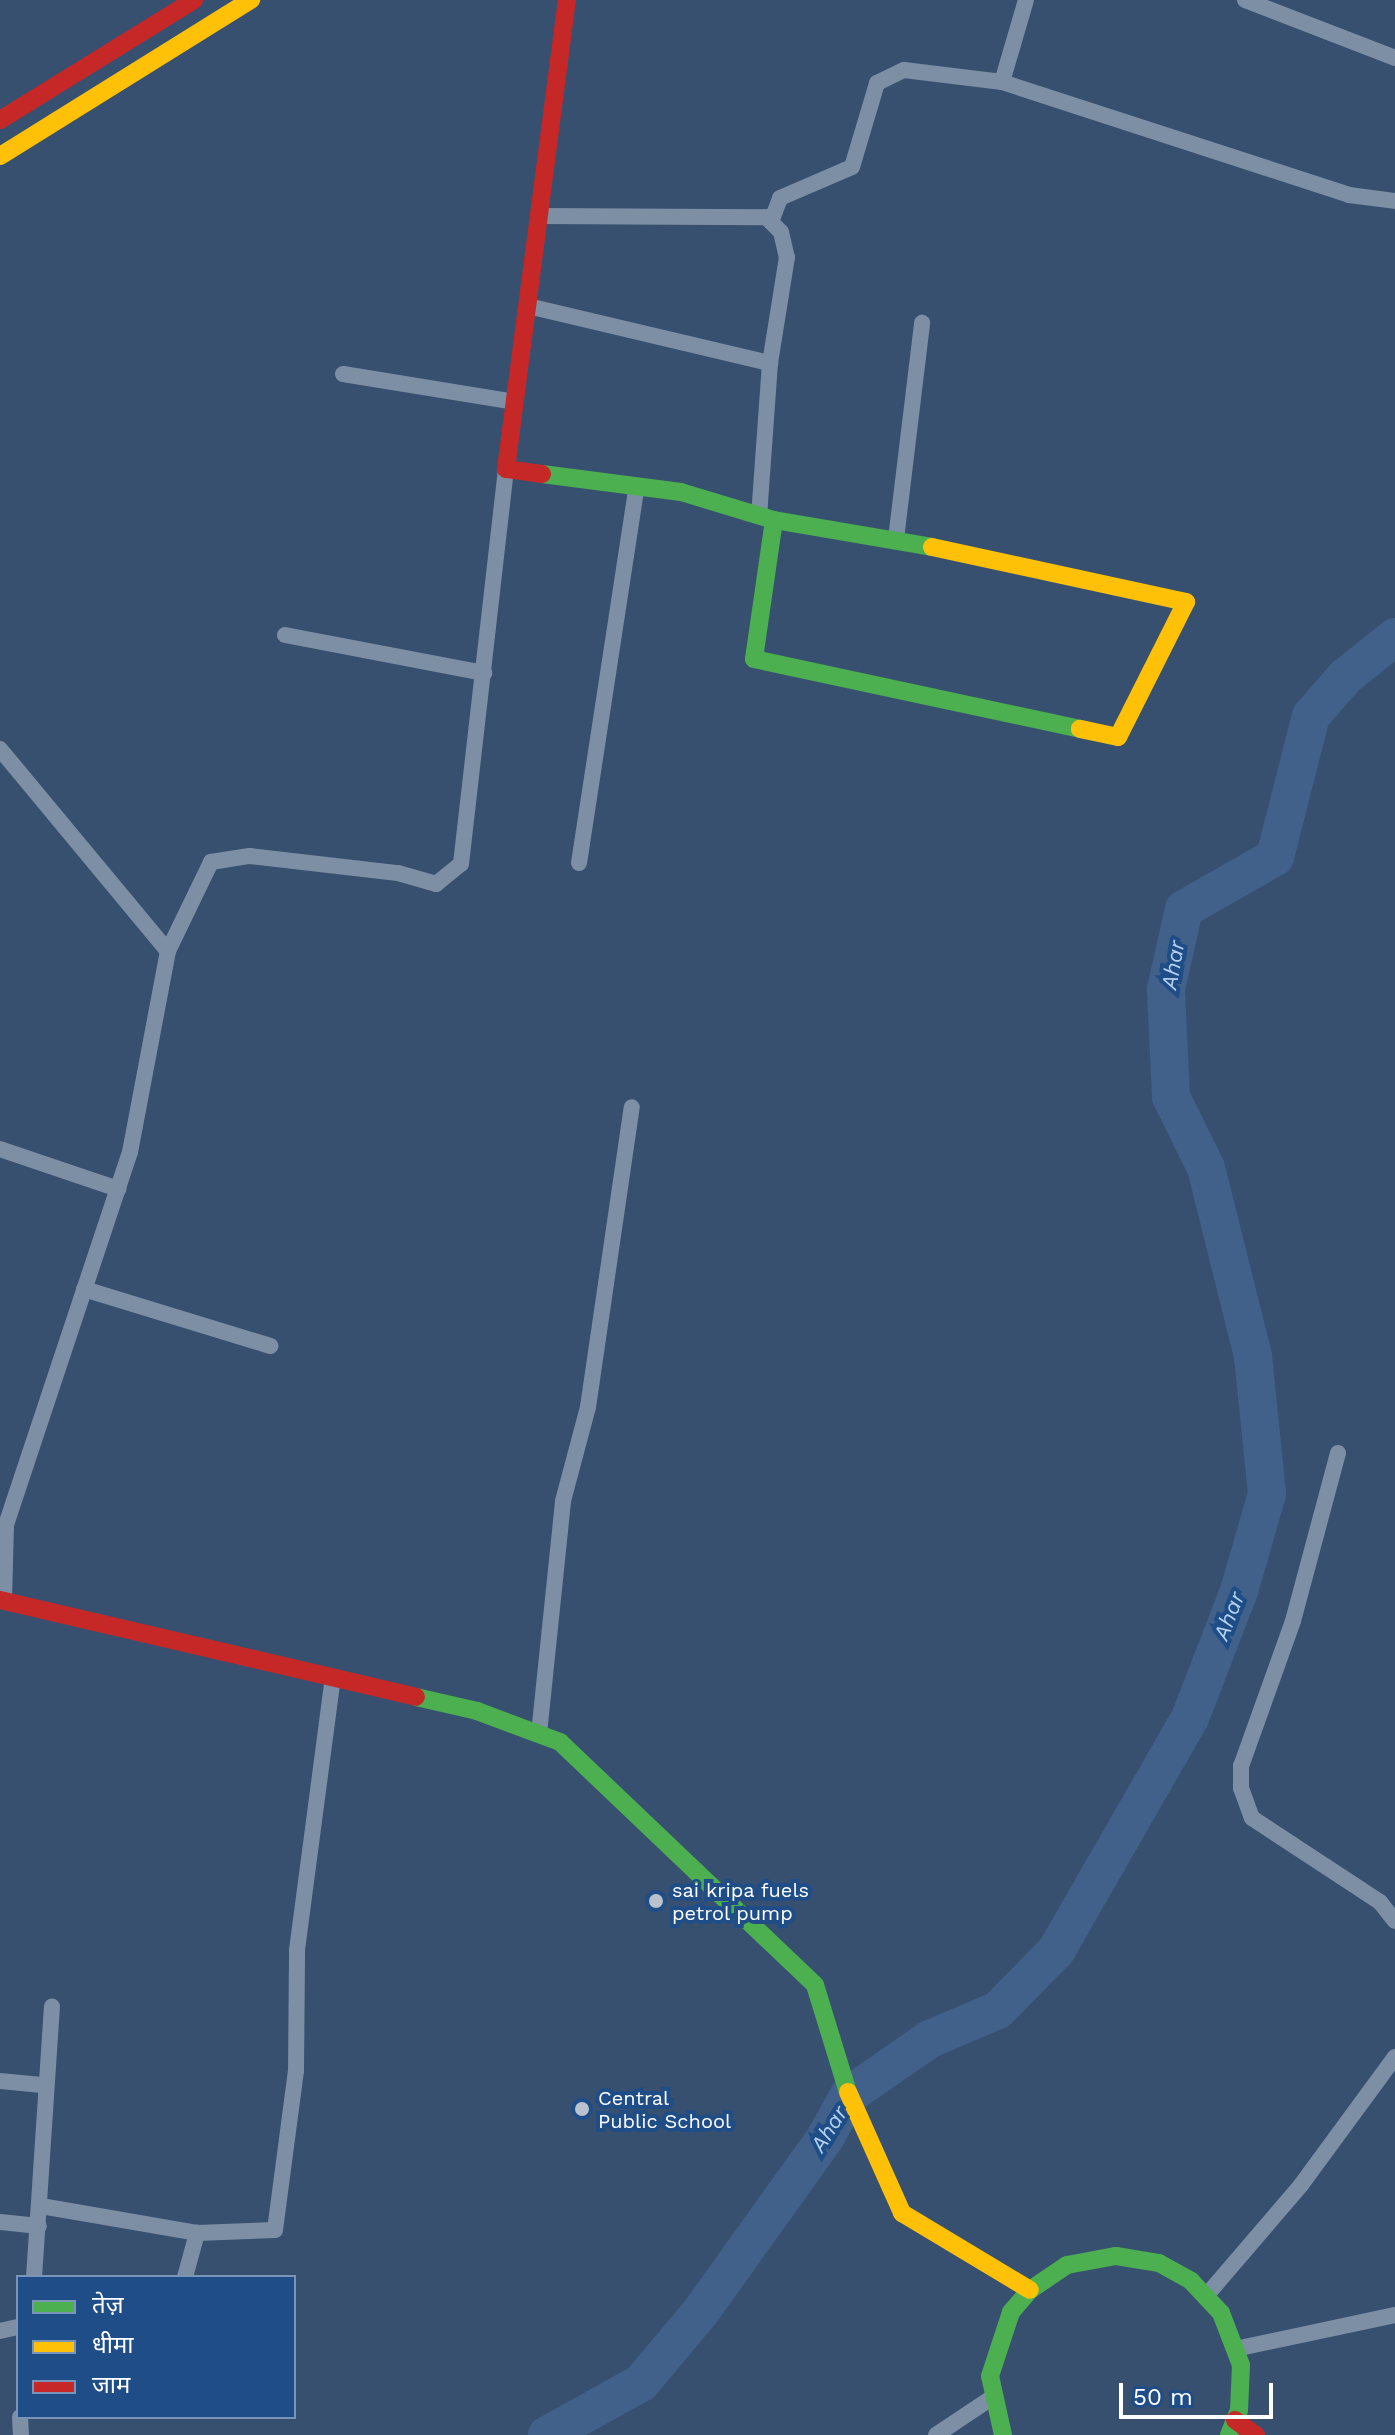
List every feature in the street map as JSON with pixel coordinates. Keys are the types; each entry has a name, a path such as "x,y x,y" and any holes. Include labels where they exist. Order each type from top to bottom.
{"street":[{"path":"0,120 194,0"},
{"path":"0,156 251,0"},
{"path":"567,0 506,469 461,864 436,884 398,873 250,856 211,862 168,951 130,1152 6,1524 2,1600 477,1711 560,1742 815,1985 849,2095 902,2213 1030,2290"},
{"path":"1002,82 1026,0"},
{"path":"1245,0 1395,58"},
{"path":"771,222 780,198 852,167 877,83 904,70 1002,82 1349,195 1395,201"},
{"path":"506,469 681,492 766,517 896,539 1186,602 1118,737 754,659 766,517 770,363 787,257 781,232 766,217 540,216"},
{"path":"528,306 770,363"},
{"path":"896,539 922,323"},
{"path":"343,374 515,402"},
{"path":"579,863 637,486"},
{"path":"285,635 484,673"},
{"path":"0,749 168,951"},
{"path":"539,1734 563,1501 588,1407 632,1107"},
{"path":"0,1149 118,1189"},
{"path":"84,1289 270,1346"},
{"path":"1338,1453 1293,1621 1241,1766 1241,1788 1252,1818 1380,1902 1395,1921"},
{"path":"41,2206 197,2233 275,2230 296,2071 297,1950 333,1677"},
{"path":"34,2275 41,2206 42,2085 52,2007"},
{"path":"1206,2296 1301,2185 1395,2057"},
{"path":"0,2081 42,2085"},
{"path":"0,2222 39,2226"},
{"path":"186,2275 197,2233"},
{"path":"1003,2435 993,2397 994,2352 1011,2312 1030,2290 1067,2265 1116,2256 1159,2263 1191,2281 1221,2313 1241,2365 1232,2427 1256,2435"},
{"path":"1235,2349 1395,2315"},
{"path":"936,2435 993,2397"}],"waterway":[{"name":"Ahar","path":"547,2435 641,2383 702,2310 825,2138 849,2095 930,2039 998,2010 1056,1951 1190,1718 1239,1591 1267,1494 1253,1356 1206,1168 1171,1097 1166,989 1184,909 1275,857 1311,716 1345,677 1395,637"}],"traffic: fast":[{"path":"542,474 681,492 774,520 932,547"},
{"path":"774,520 754,659 1080,729"},
{"path":"416,1697 477,1711 560,1742 815,1985 848,2092"},
{"path":"1003,2435 990,2376 1011,2312 1030,2290 1067,2265 1116,2256 1159,2263 1191,2281 1221,2313 1241,2365 1239,2410 1229,2435"}],"traffic: slow":[{"path":"0,156 251,0"},
{"path":"932,547 1186,602 1118,737 1080,729"},
{"path":"848,2092 902,2213 1030,2290"}],"traffic: jam":[{"path":"0,120 194,0"},
{"path":"542,474 506,469 567,0"},
{"path":"0,1600 416,1697"},
{"path":"1235,2420 1256,2435"}],"place":[{"name":"sai kripa fuels petrol pump","path":"656,1901"},
{"name":"Central Public School","path":"582,2109"}]}
